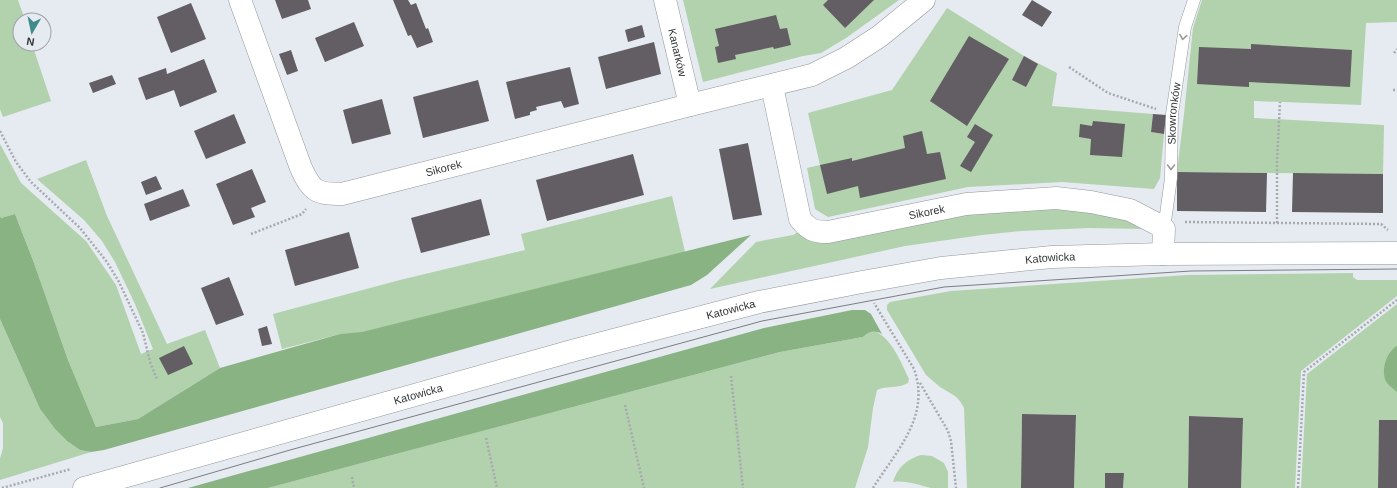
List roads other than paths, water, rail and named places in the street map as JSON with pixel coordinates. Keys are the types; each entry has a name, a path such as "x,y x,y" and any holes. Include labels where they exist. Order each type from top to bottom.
{"street":[{"name":"Sikorek","path":"240,0 301,168 307,181 314,190 326,194 342,194 812,75 846,58 880,36 924,0"},
{"name":"Kanarków","path":"665,0 690,105"},
{"name":"Sikorek","path":"772,86 800,219 807,228 817,232 828,232 966,204 1056,198 1091,202 1130,210 1157,224 1164,225"},
{"path":"1163,254 1164,225"},
{"name":"Katowicka","path":"84,488 575,350 759,302 862,282 941,268 1052,257 1163,254 1395,243"}],"lane":[{"name":"Skowronków","path":"1164,225 1171,178 1172,114 1185,26 1194,0"}],"tram line":[{"path":"160,488 290,450 762,321 944,287 1191,271 1397,269"}]}
